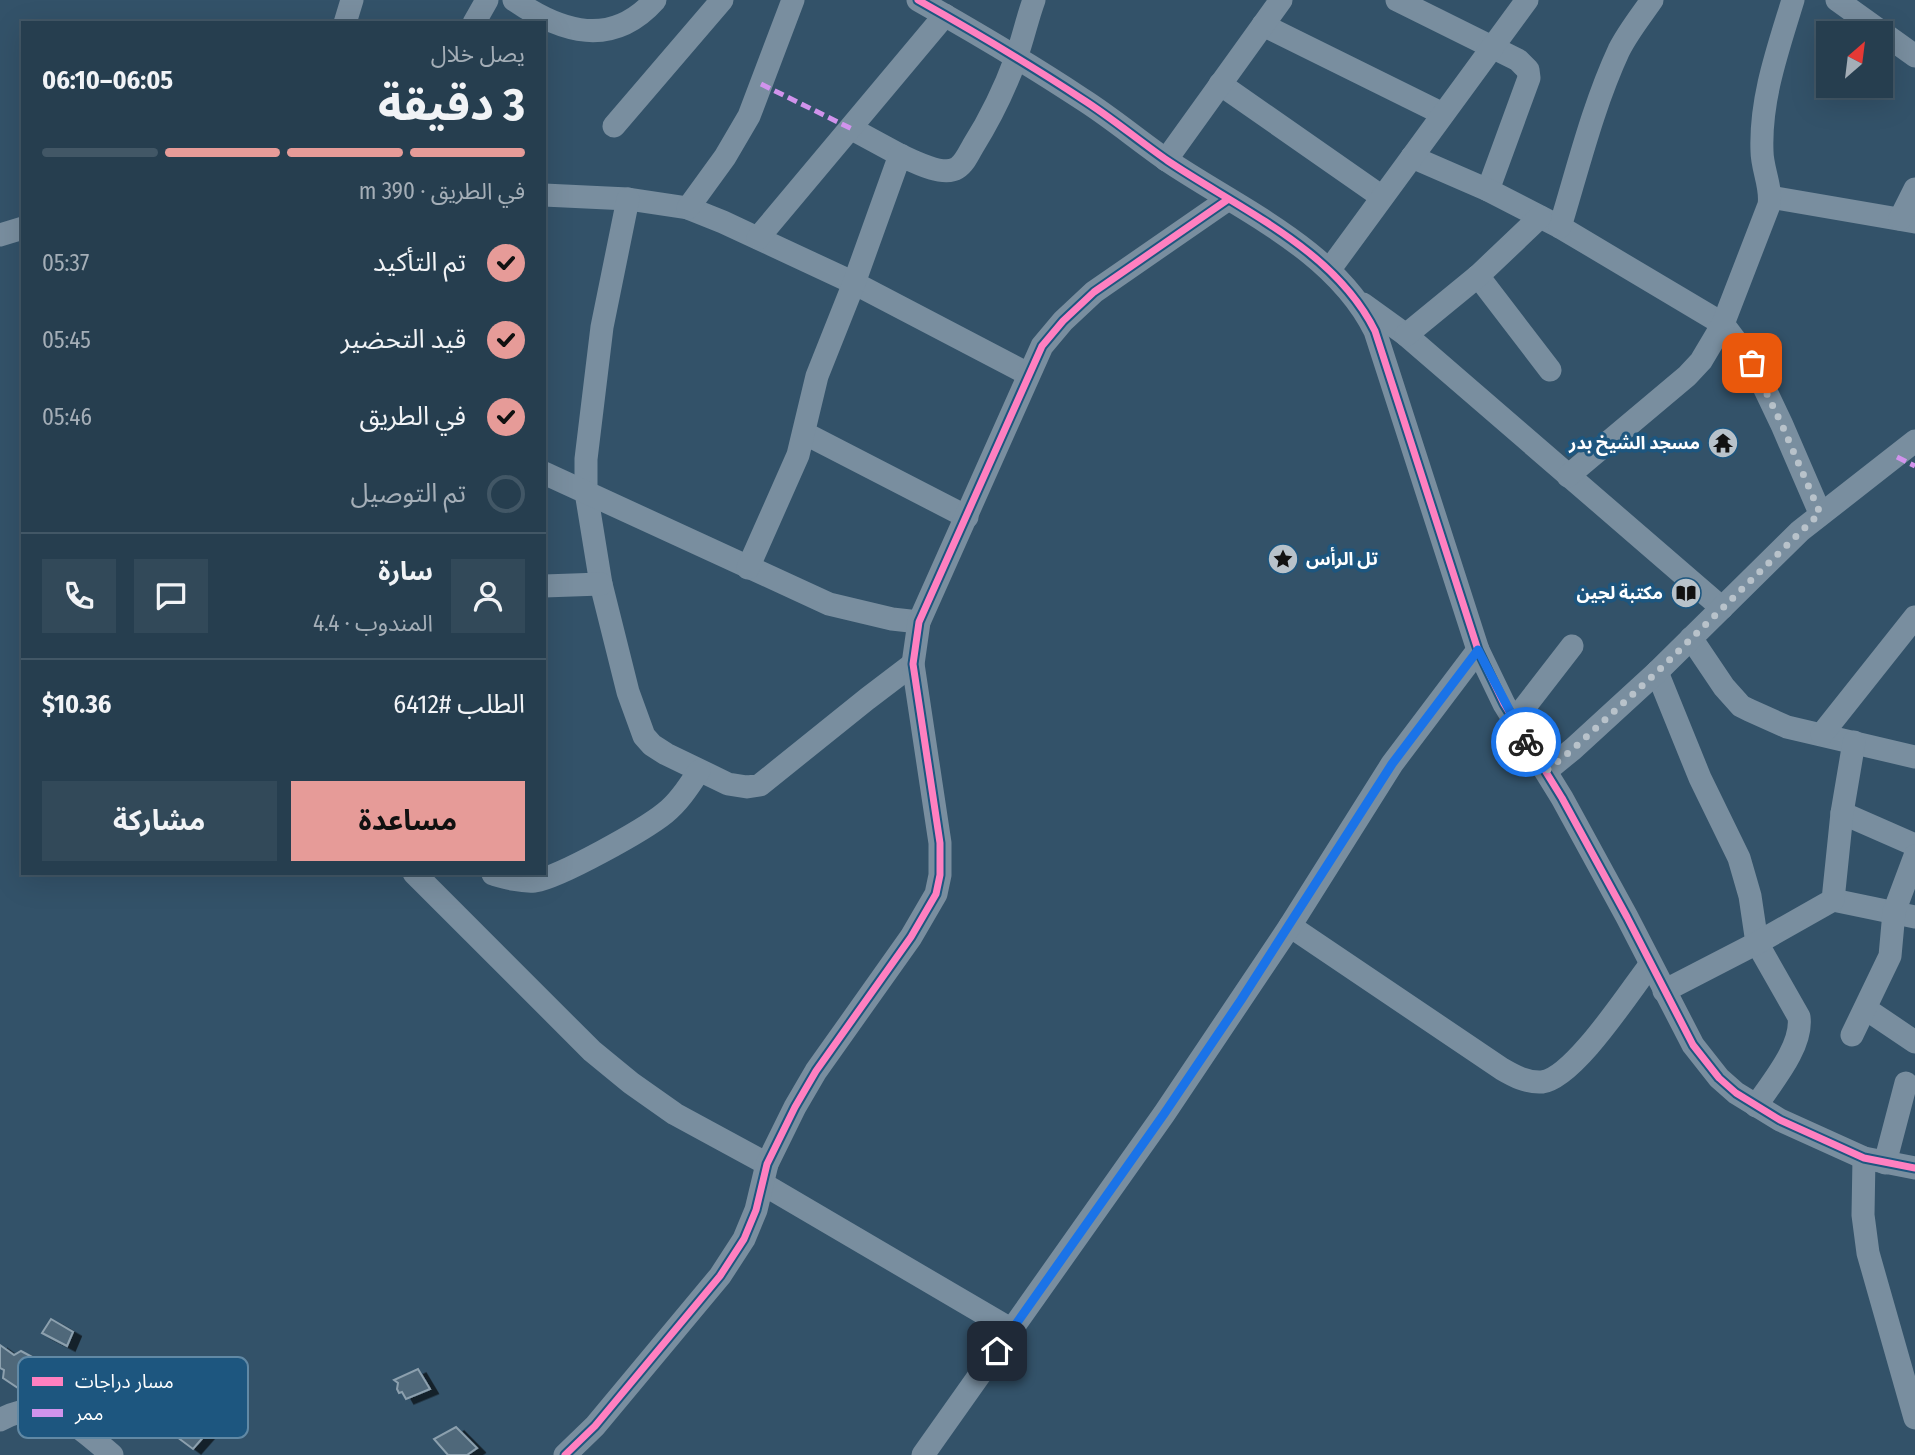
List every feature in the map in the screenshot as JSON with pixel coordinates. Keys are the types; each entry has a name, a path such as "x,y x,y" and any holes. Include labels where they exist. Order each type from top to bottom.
{"street":[{"path":"475,21 487,0"},
{"path":"514,0 530,11 574,29 601,32 618,28 643,13 655,0"},
{"path":"614,126 722,0"},
{"path":"688,208 725,157 748,116 793,0"},
{"path":"918,0 1084,100 1166,160 1280,232 1330,269 1355,298 1367,316 1381,348 1478,650 1514,721 1546,771 1627,917 1693,1045 1719,1078 1756,1106 1802,1131 1874,1160 1914,1166"},
{"path":"852,129 927,167 950,170 957,168 981,134 1016,57 1034,0"},
{"path":"1166,160 1282,0"},
{"path":"1397,0 1526,65 1529,78 1488,190"},
{"path":"1330,269 1527,0"},
{"path":"1406,335 1550,222 1619,50 1629,31 1652,0"},
{"path":"1568,475 1687,376 1711,346 1723,324 1766,215 1770,197 1762,153 1763,124 1774,60 1793,0"},
{"path":"1837,0 1915,56"},
{"path":"758,238 945,15"},
{"path":"1263,25 1443,114"},
{"path":"1220,84 1382,197"},
{"path":"748,568 788,480 804,433 817,376 900,155"},
{"path":"1412,157 1488,190 1550,222 1723,324 1752,363 1820,513"},
{"path":"1770,197 1907,220 1915,190"},
{"path":"546,195 628,199 688,208 854,283 1028,374"},
{"path":"628,199 602,327 586,459 586,492 601,584 628,692 644,736 652,745 728,784 747,787 760,785 913,664"},
{"path":"565,1455 595,1426 720,1276 744,1239 765,1174 795,1107 816,1071 911,937 936,894 940,875 940,844 913,664 919,622 1042,346 1063,321 1094,292 1227,200"},
{"path":"0,234 21,229"},
{"path":"1478,276 1550,370"},
{"path":"1355,298 1406,335 1722,608"},
{"path":"804,433 967,517"},
{"path":"1546,771 1657,672 1820,513 1915,442"},
{"path":"546,474 829,604 892,619 919,622"},
{"path":"546,586 601,584"},
{"path":"1822,734 1915,617"},
{"path":"1691,638 1724,687 1741,706 1787,727 1915,757"},
{"path":"1514,721 1572,646"},
{"path":"923,1455 1164,1114 1290,926 1392,764 1478,650"},
{"path":"1657,672 1700,778 1739,858 1750,896 1757,943 1795,1009 1801,1027 1783,1066 1756,1106"},
{"path":"1832,900 1854,742"},
{"path":"496,875 516,881 536,880 556,874 638,831 665,813 681,797 699,771"},
{"path":"1842,813 1915,845"},
{"path":"1852,1035 1866,1009 1905,914 1915,856"},
{"path":"416,875 592,1051 631,1083 765,1174 1012,1330"},
{"path":"1664,991 1832,900 1905,914"},
{"path":"1290,926 1502,1069 1517,1078 1533,1082 1545,1082 1576,1061 1650,965"},
{"path":"1866,1009 1915,1042"},
{"path":"1906,1083 1874,1160 1863,1215 1868,1253 1915,1418"},
{"path":"0,1420 18,1412"},
{"path":"89,1438 112,1455"}],"building":[{"path":"51,1319 73,1332 67,1346 42,1333"},
{"path":"0,1345 14,1355 21,1351 32,1357 18,1357 18,1388 3,1378 4,1370 0,1368"},
{"path":"418,1369 430,1389 406,1399 402,1392 399,1393 398,1383 394,1380"},
{"path":"456,1427 477,1448 467,1455 448,1455 434,1439"},
{"path":"178,1438 203,1438 193,1449"}],"marked path":[{"path":"761,84 852,129"},
{"path":"1897,457 1915,466"}],"cycle path":[{"path":"918,0 1093,106 1168,161 1284,234 1336,277 1358,302 1375,331 1478,650 1504,704 1562,798 1627,917 1693,1045 1719,1078 1736,1093 1780,1120 1864,1158 1915,1168"},
{"path":"565,1455 595,1426 720,1276 744,1239 756,1210 767,1164 795,1107 816,1071 911,937 936,894 940,875 940,843 913,664 919,622 1042,346 1063,321 1094,292 1227,200"}],"way so far":[{"path":"1526,742 1546,771 1657,672 1820,513 1752,363"}],"place":[{"name":"مسجد الشيخ بدر","path":"1723,443"},
{"name":"تل الرأس","path":"1283,559"},
{"name":"مكتبة لجين","path":"1686,593"}],"route":[{"path":"997,1351 1241,1000 1392,764 1478,650 1526,742"}]}
